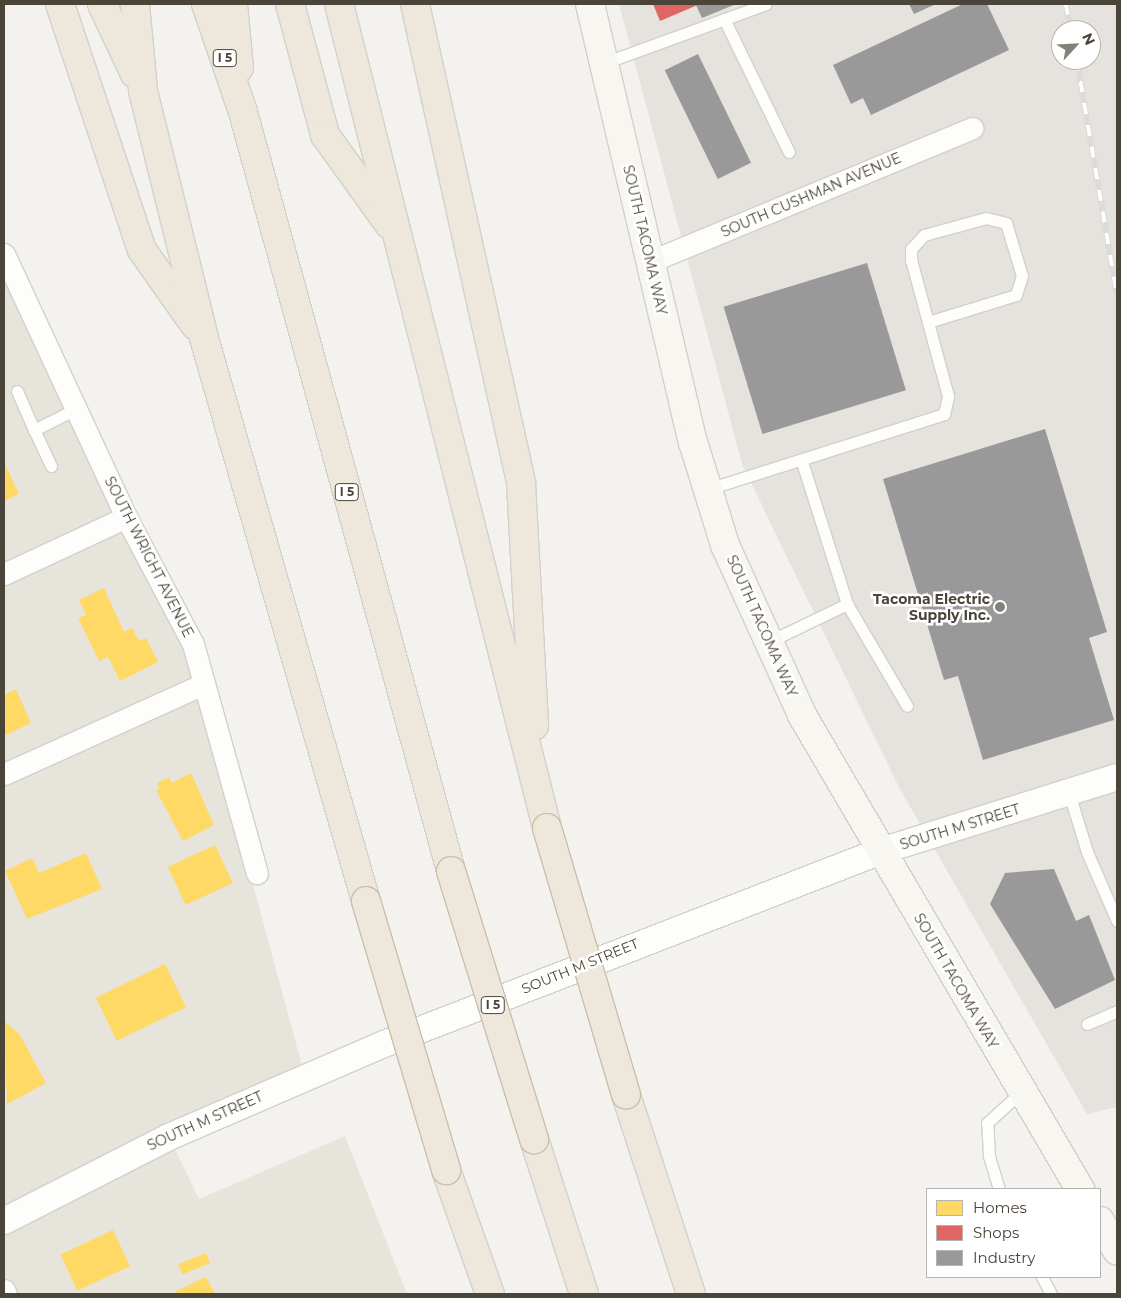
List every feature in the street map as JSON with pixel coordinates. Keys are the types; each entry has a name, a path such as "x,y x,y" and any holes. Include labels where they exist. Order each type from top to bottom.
{"highway":[{"path":"60,4 142,250 204,338"},
{"path":"102,4 143,91"},
{"path":"135,4 143,91 204,338 366,901 446,1170 490,1294"},
{"name":"I 5","path":"206,4 243,112 451,871 584,1294"},
{"path":"233,4 243,112"},
{"path":"290,4 325,135 397,235"},
{"path":"339,4 547,828 626,1095 691,1294"},
{"path":"415,4 521,483 537,787"}],"main road":[{"name":"SOUTH TACOMA WAY","path":"590,4 649,262 708,489 725,545 767,642 802,715 1021,1092 1079,1188"},
{"path":"1101,1223 1117,1250"}],"street":[{"name":"SOUTH CUSHMAN AVENUE","path":"649,262 972,128"},
{"name":"SOUTH WRIGHT AVENUE","path":"4,254 126,517 193,644 257,873"},
{"path":"4,574 126,517"},
{"path":"4,774 203,684"},
{"name":"SOUTH M STREET","path":"4,1221 117,1161 305,1076 881,851 1110,780"},
{"path":"4,1290 6,1294"}],"lane":[{"path":"604,63 761,5"},
{"path":"724,19 789,152"},
{"path":"708,489 802,462 944,414 948,396 911,260 916,240 986,218 1006,223 1022,276 1016,295 928,322"},
{"path":"17,392 51,466"},
{"path":"34,430 76,408"},
{"path":"802,462 847,604 908,706"},
{"path":"767,642 847,604"},
{"path":"1069,793 1087,852 1117,920"},
{"path":"1087,1024 1117,1011"},
{"path":"999,1188 989,1156 987,1123 1021,1092"},
{"path":"1043,1278 1051,1294"}],"shaded area":[{"path":"619,4 1117,4 1117,1107 1087,1114 901,791 742,464"},
{"path":"4,254 189,647 305,1077 169,1137 199,1199 345,1136 407,1294 4,1294"},
{"path":"868,487 957,774 901,791 763,508"},
{"path":"1102,854 1109,866 1117,863 1117,1069 1108,1071 1075,1000 1114,980 1076,921 1054,870"}],"building: Homes":[{"path":"4,462 19,494 4,501"},
{"path":"104,588 124,632 132,628 139,641 146,638 158,662 120,681 108,657 99,661 78,618 86,615 79,600"},
{"path":"16,689 31,723 4,736 4,695"},
{"path":"191,773 214,825 183,841 156,790 160,789 157,783 169,777 172,783"},
{"path":"215,845 233,883 186,905 168,867"},
{"path":"86,853 102,889 27,919 5,871 32,858 39,873"},
{"path":"165,964 186,1007 117,1041 96,998"},
{"path":"4,1021 20,1035 46,1083 7,1104"},
{"path":"113,1230 130,1266 77,1291 60,1255"},
{"path":"206,1253 210,1263 182,1274 178,1264"},
{"path":"206,1277 215,1294 177,1294 176,1291"}],"building: Shops":[{"path":"653,4 700,4 660,21"}],"building: Industry":[{"path":"736,4 702,18 696,5"},
{"path":"909,4 936,4 914,14"},
{"path":"963,4 987,4 1009,50 871,115 863,98 851,104 833,65"},
{"path":"698,54 751,163 718,179 665,70"},
{"path":"867,263 906,390 762,434 724,307"},
{"path":"1045,429 1107,632 1089,638 1114,720 983,760 958,676 944,680 883,479"},
{"path":"1054,869 1076,921 1089,915 1115,980 1055,1009 990,904 1005,873"}],"railway":[{"path":"1066,4 1069,20"},
{"path":"1079,70 1117,294"}],"place":[{"name":"Tacoma Electric Supply Inc.","path":"1000,607"}]}
